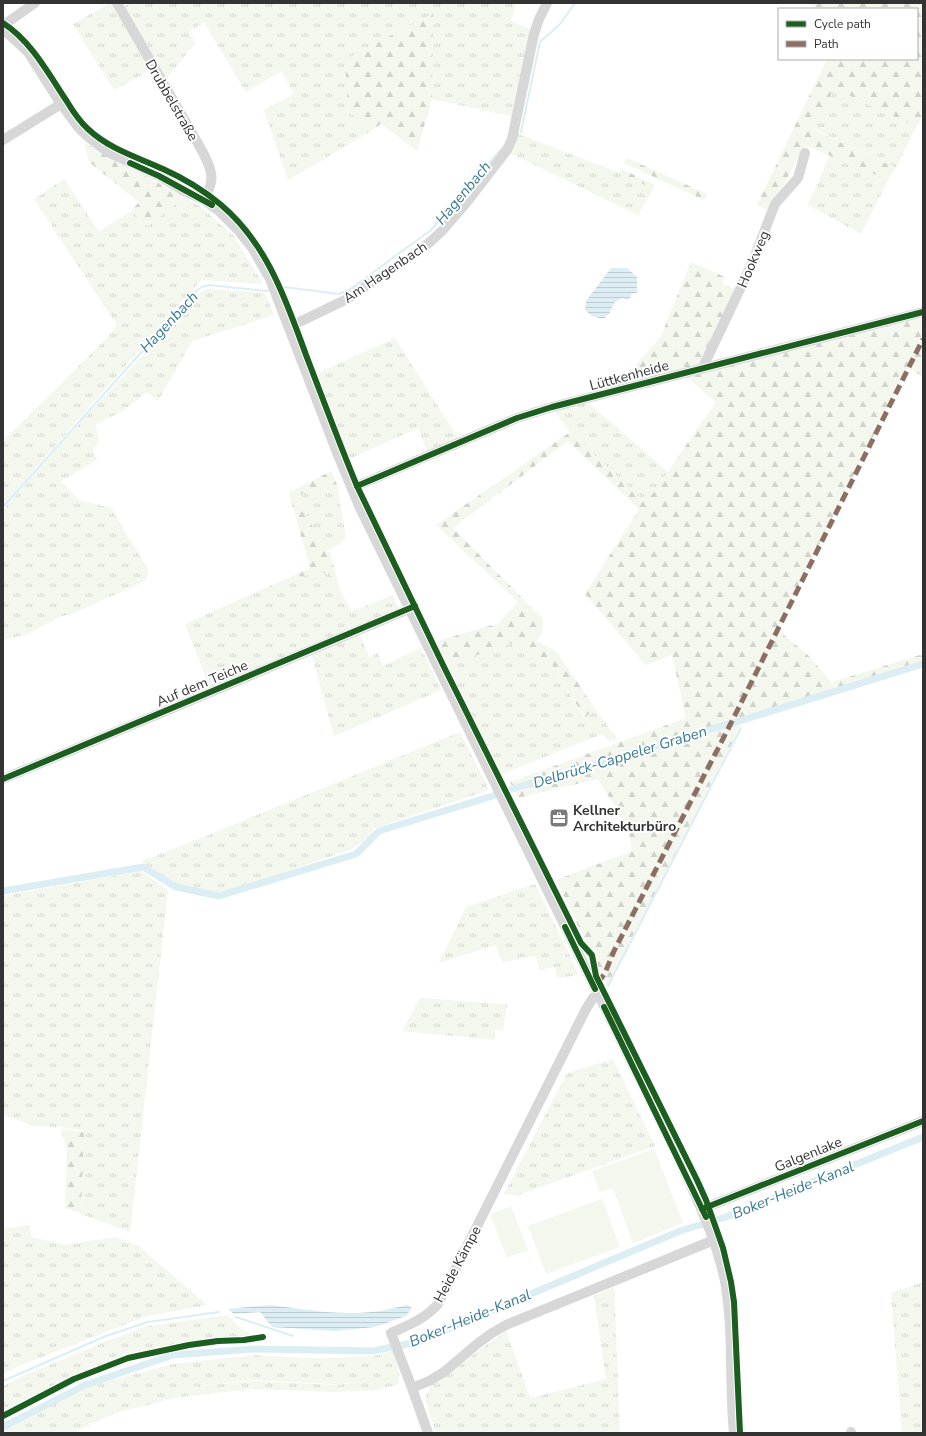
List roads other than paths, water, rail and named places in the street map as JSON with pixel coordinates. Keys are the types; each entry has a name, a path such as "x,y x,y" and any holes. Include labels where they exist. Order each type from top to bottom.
{"street":[{"path":"36,3 8,22 3,28 28,52 78,127 103,149 204,200 238,230 253,249 270,279 352,488 409,609 704,1214 714,1240 725,1282 728,1303 734,1433"},
{"name":"Drubbelstraße","path":"116,3 206,159 212,174 212,180 204,200"},
{"name":"Am Hagenbach","path":"289,327 345,300 421,250 442,231 467,202 507,150 512,139 534,34 547,3"},
{"path":"3,140 62,104"},
{"name":"Hookweg","path":"703,367 751,266 775,204 798,178 805,153"},
{"name":"Lüttkenheide","path":"352,488 517,418 552,407 703,367 923,312"},
{"name":"Auf dem Teiche","path":"3,779 409,609"},
{"name":"Heide Kämpe","path":"428,1433 391,1333 415,1323 426,1316 438,1304 586,1009 593,998 598,994"},
{"name":"Galgenlake","path":"704,1214 923,1121"},
{"path":"412,1388 429,1381 444,1372 482,1340 506,1325 714,1240"}],"waterway":[{"name":"Hagenbach","path":"521,132 540,42 560,24 575,3"},
{"name":"Hagenbach","path":"277,288 284,287 339,294 349,290 431,230 505,145"},
{"name":"Hagenbach","path":"3,507 197,290 209,285 265,291 271,290"},
{"name":"Delbrück-Cappeler Graben","path":"733,723 923,664"},
{"name":"Delbrück-Cappeler Graben","path":"512,789 728,724"},
{"path":"608,986 741,728"},
{"name":"Delbrück-Cappeler Graben","path":"3,891 143,867 176,887 219,896 356,854 379,831 499,794"},
{"name":"Boker-Heide-Kanal","path":"3,1427 85,1385 173,1355 254,1349 373,1351 417,1342 680,1231 729,1216 923,1137"},
{"path":"3,1381 106,1336 148,1322 219,1312"},
{"path":"236,1317 293,1336"}],"place":[{"name":"Kellner Architekturbüro","path":"559,818"}]}
